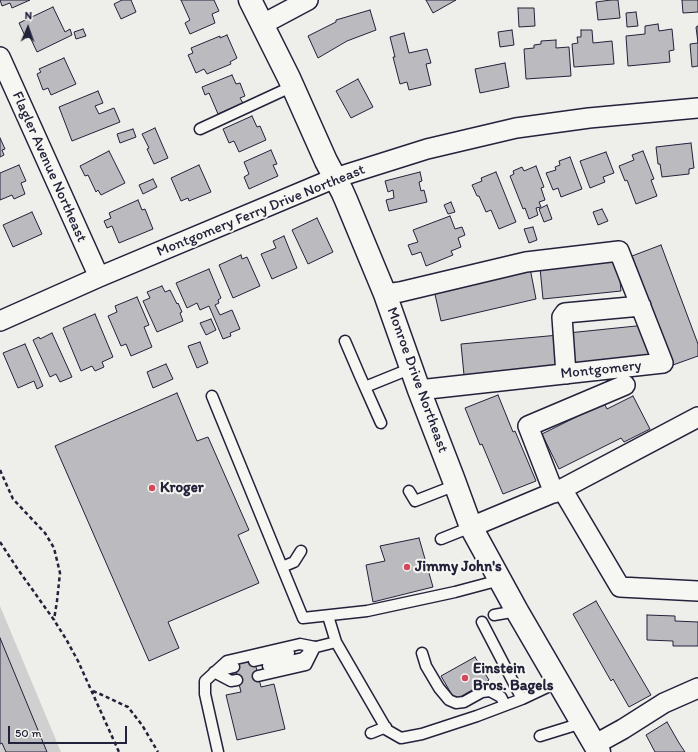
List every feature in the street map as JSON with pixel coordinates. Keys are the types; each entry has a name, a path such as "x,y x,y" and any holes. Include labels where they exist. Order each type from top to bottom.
{"main road":[{"name":"Monroe Drive Northeast","path":"250,0 293,86 326,161 346,200 385,294 419,390 471,527 517,611 596,748"}],"street":[{"path":"263,24 308,0"},
{"name":"Flagler Avenue Northeast","path":"0,57 99,277"},
{"name":"Montgomery Ferry Drive Northeast","path":"0,321 99,277 335,178 427,149 516,128 588,118 698,108"},
{"name":"Montgomery","path":"385,294 400,292 526,262 619,251 663,363 419,390"},
{"path":"566,374 562,316 565,313 641,306"},
{"path":"625,385 528,426 558,491 620,587 698,591"},
{"path":"471,527 558,491 698,417"},
{"path":"596,748 664,703 698,688"}],"lane":[{"path":"200,129 293,86"},
{"path":"346,341 381,423"},
{"path":"365,387 412,368"},
{"path":"212,396 303,618 367,612 500,580"},
{"path":"409,491 415,501 456,485"},
{"path":"441,539 471,527"},
{"path":"282,567 294,562 301,550"},
{"path":"494,615 517,611"},
{"path":"328,616 336,642 386,727 388,730 401,738 422,734 477,716 522,699 558,682"},
{"path":"482,622 522,699"},
{"path":"315,647 306,665 256,669 315,647 336,642"},
{"path":"218,752 205,694 205,681 227,660 300,644 315,647"},
{"path":"422,653 426,666 439,688 449,700 456,703 464,702 482,692 490,691 501,697 504,705"},
{"path":"214,672 230,675 236,673"},
{"path":"540,736 582,723"},
{"path":"371,733 386,727"}],"path":[{"path":"0,470 13,499 45,533 54,548 60,573 54,620"},
{"path":"0,542 66,639 78,661 119,752"},
{"path":"92,691 128,707 142,725 158,752"}],"shaded area":[{"path":"0,606 61,752 0,752"}],"building":[{"path":"0,0 30,0 12,8 10,3 2,6"},
{"path":"122,0 131,0 136,12 121,19 114,4"},
{"path":"181,0 214,0 219,11 212,14 215,23 190,34 185,23 190,20"},
{"path":"426,0 456,0 433,13"},
{"path":"618,0 620,18 598,20 596,2"},
{"path":"682,0 698,0 698,12 683,13"},
{"path":"53,7 65,32 70,29 72,35 37,52 30,37 26,38 19,23"},
{"path":"518,8 534,8 535,26 519,27"},
{"path":"370,10 376,30 347,41 318,58 308,36 336,22 336,20"},
{"path":"636,12 638,26 627,27 626,13"},
{"path":"658,24 659,31 672,29 674,50 669,51 670,62 628,66 626,36 645,34 645,26"},
{"path":"698,26 698,43 696,27"},
{"path":"83,29 86,36 76,39 74,32"},
{"path":"512,30 514,45 500,47 498,32"},
{"path":"581,30 592,30 593,43 612,41 614,64 574,67 572,44 578,43 577,37 581,37"},
{"path":"404,33 409,53 427,49 431,63 426,64 431,85 409,90 407,82 400,84 393,57 395,57 390,37"},
{"path":"227,35 237,58 230,62 231,64 207,74 204,69 196,73 188,55 193,53 191,48 220,36 220,38"},
{"path":"556,40 556,48 569,47 571,76 526,79 524,49 534,48 534,45 541,44 541,41"},
{"path":"698,43 698,66 692,67 690,44"},
{"path":"64,58 76,84 51,95 48,88 43,90 37,74 41,72 39,69"},
{"path":"505,63 509,87 480,93 475,69"},
{"path":"232,75 236,84 240,83 245,96 240,98 243,103 218,114 209,93 205,95 202,87"},
{"path":"358,79 373,107 351,118 336,91"},
{"path":"98,91 103,103 95,106 99,114 114,108 120,122 72,141 59,107"},
{"path":"252,116 257,127 260,126 266,140 239,152 234,141 229,143 223,129"},
{"path":"155,128 168,158 154,164 147,149 149,148 142,134"},
{"path":"133,129 136,137 120,143 117,134"},
{"path":"0,138 5,149 2,150 4,155 0,157"},
{"path":"691,143 694,168 689,169 689,174 662,177 660,164 658,164 656,147"},
{"path":"271,150 277,164 273,165 278,176 249,189 244,177 249,174 244,162"},
{"path":"109,151 125,183 101,195 98,190 96,192 88,175 85,176 80,166"},
{"path":"643,151 654,179 651,180 657,196 636,204 627,180 625,181 619,166 634,160 632,155"},
{"path":"606,152 614,173 603,177 605,182 590,188 580,161"},
{"path":"570,157 582,189 561,197 558,188 553,190 546,173 556,170 555,167 560,165 559,161"},
{"path":"19,165 26,181 21,183 25,194 14,199 12,195 0,200 0,173"},
{"path":"199,165 211,192 189,201 188,198 181,201 171,178"},
{"path":"536,166 544,187 541,188 545,200 539,202 541,207 536,208 538,215 529,219 525,208 523,209 510,176 514,174 513,171 522,167 524,171"},
{"path":"420,172 422,181 419,182 421,191 424,190 427,202 389,211 386,200 394,198 393,190 388,192 385,181"},
{"path":"496,172 516,222 499,229 491,210 486,212 472,185 482,181 481,178"},
{"path":"153,179 157,187 143,194 139,185"},
{"path":"138,200 142,210 145,209 153,229 119,243 112,226 107,228 104,221 111,218 109,213"},
{"path":"451,202 455,212 448,214 444,205"},
{"path":"547,205 552,219 544,222 539,209"},
{"path":"602,209 608,221 598,225 593,212"},
{"path":"32,212 42,234 13,247 3,225"},
{"path":"450,216 455,229 462,227 465,235 458,238 461,247 451,251 453,255 426,266 421,252 412,255 408,245 418,242 413,230"},
{"path":"317,218 333,252 308,264 292,230"},
{"path":"533,227 537,240 529,243 524,229"},
{"path":"284,236 297,268 272,279 261,254 276,248 273,241"},
{"path":"661,245 698,344 698,356 673,365 632,256"},
{"path":"241,255 242,259 247,257 260,286 233,298 219,265"},
{"path":"618,260 621,291 543,299 540,268"},
{"path":"530,268 536,299 441,321 434,290"},
{"path":"209,269 221,298 218,300 219,303 215,305 220,315 232,310 240,329 230,333 231,336 223,339 209,306 200,310 197,303 187,308 176,283"},
{"path":"162,286 165,292 170,290 177,304 178,303 182,312 180,313 183,321 157,332 143,301 150,298 147,292"},
{"path":"137,297 149,325 144,327 152,347 131,356 126,344 121,346 108,316 117,312 115,306"},
{"path":"95,314 113,357 102,362 104,367 95,371 92,366 81,371 63,328"},
{"path":"211,319 216,330 206,335 200,323"},
{"path":"646,325 649,356 571,364 568,333"},
{"path":"52,333 72,377 60,382 56,374 50,377 33,340 39,337 40,339"},
{"path":"559,335 562,366 464,375 461,344"},
{"path":"200,342 208,363 197,368 188,346"},
{"path":"25,344 43,386 37,389 34,381 18,388 3,353"},
{"path":"166,364 173,379 153,388 147,372"},
{"name":"Kroger","path":"177,393 197,441 208,437 249,530 238,535 259,583 168,622 179,648 149,661 55,446"},
{"path":"498,395 513,432 515,431 536,481 503,494 482,444 480,445 465,408"},
{"path":"633,396 650,429 624,442 621,438 559,469 542,434 604,403 607,409"},
{"path":"419,538 433,587 373,602 366,565 385,561 380,546"},
{"path":"596,601 651,695 629,707 613,679 611,681 573,614"},
{"path":"647,615 675,616 675,621 698,622 698,646 673,646 673,641 647,640"},
{"path":"0,638 47,752 6,752 2,743 0,744"},
{"path":"253,655 261,687 274,684 285,729 237,740 226,695 241,692 233,660"},
{"name":"Einstein Bros. Bagels","path":"475,657 489,680 455,700 441,676"},
{"path":"667,722 685,752 655,752 646,735"}],"place":[{"name":"Kroger","path":"152,488"},
{"name":"Jimmy John's","path":"407,567"},
{"name":"Einstein Bros. Bagels","path":"465,678"}]}
